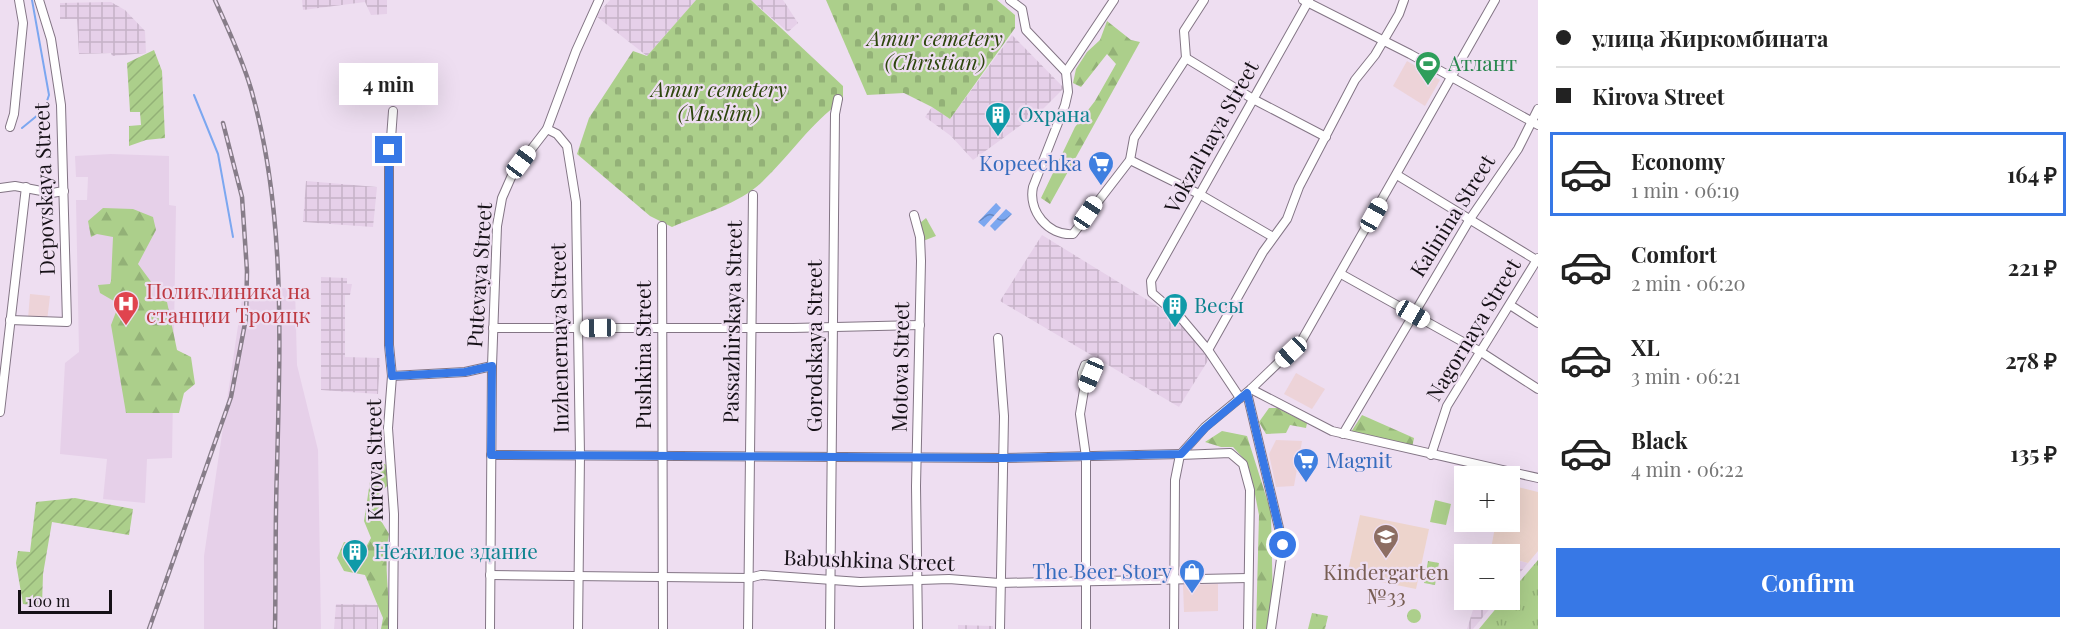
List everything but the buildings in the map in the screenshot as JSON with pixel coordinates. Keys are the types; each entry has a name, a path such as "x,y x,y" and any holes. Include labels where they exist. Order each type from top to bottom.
{"street":[{"name":"Depovskaya Street","path":"10,127 14,114 22,32 19,0"},
{"name":"Depovskaya Street","path":"10,320 67,322 59,80 39,0"},
{"name":"Putevaya Street","path":"490,629 492,366 497,226 502,198 513,173 547,129 578,45 599,0"},
{"path":"1010,0 1022,9 1026,30 1066,72 1068,92 1065,105 1030,199 1046,224 1061,234 1073,234 1130,160 1134,138 1185,58 1187,45 1184,31 1204,0"},
{"path":"1022,9 1028,0"},
{"path":"1066,72 1114,0"},
{"path":"1404,0 1399,14 1381,41 1375,55 1354,80 1299,187 1287,219 1273,237 1208,350 1246,393 1314,423 1343,434 1538,478"},
{"path":"1174,629 1175,480 1181,454 1195,437 1302,340 1495,0"},
{"path":"1307,1 1534,123"},
{"name":"Vokzal'naya Street","path":"1208,350 1179,316 1164,307 1152,293 1151,281 1201,195 1307,1"},
{"path":"1185,58 1253,99 1326,137"},
{"name":"Gorodskaya Street","path":"830,629 835,114 838,99"},
{"name":"Kalinina Street","path":"1343,434 1470,219 1534,123 1538,109"},
{"name":"Kirova Street","path":"393,111 388,178 389,345 392,376 388,434 394,514 393,629"},
{"name":"Inzhenernaya Street","path":"547,129 557,134 567,146 573,175 580,455 578,629"},
{"path":"1130,160 1201,195 1273,237"},
{"path":"1397,175 1538,260"},
{"name":"Depovskaya Street","path":"0,412 26,187"},
{"path":"0,188 26,187 52,192 64,191"},
{"name":"Passazhirskaya Street","path":"748,629 749,326 753,195"},
{"name":"Motova Street","path":"914,215 920,237 921,261 918,629"},
{"name":"Pushkina Street","path":"662,226 663,629"},
{"name":"Nagornaya Street","path":"1431,455 1447,406 1538,260"},
{"path":"1341,274 1480,352 1538,389"},
{"path":"1510,305 1538,323"},
{"path":"493,328 920,325"},
{"path":"998,338 1004,416 999,583 1000,629"},
{"name":"Putevaya Street","path":"392,376 455,373 492,366"},
{"path":"1084,390 1080,414 1086,457 1086,629"},
{"path":"1246,393 1283,545 1271,629"},
{"path":"491,455 663,454 918,458 1227,453 1236,455 1243,464 1249,479 1251,501 1248,629"},
{"name":"Babushkina Street","path":"490,575 748,578 761,575 860,582 948,579 999,583 1248,578"}],"shaded area":[{"path":"302,0 387,0 387,14 371,15 365,2 303,10"},
{"path":"610,0 696,0 647,56 596,16"},
{"path":"751,0 783,0 798,23 788,32"},
{"path":"111,2 125,10 145,31 146,53 112,56 111,53 79,54 77,19 60,19 60,3"},
{"path":"1012,35 1064,88 1043,109 973,160 951,136 925,117 932,107 950,119"},
{"path":"1407,61 1440,80 1425,106 1393,86"},
{"name":"Поликлиника на станции Троицк","path":"111,154 169,156 169,205 176,206 172,458 147,459 145,503 103,499 107,459 60,454 65,363 79,352 76,200 87,200 88,177 76,177 75,156"},
{"path":"306,181 377,187 373,227 303,222"},
{"path":"1042,235 1175,317 1209,359 1179,407 1000,301"},
{"path":"321,277 347,278 347,284 352,284 350,295 345,295 345,357 380,358 378,394 321,390"},
{"path":"295,287 297,365 318,450 321,629 204,629 204,556 243,292"},
{"path":"30,294 50,296 47,321 28,319"},
{"path":"1296,373 1325,389 1312,409 1284,394"},
{"path":"1276,440 1302,441 1294,486 1276,487 1269,454"},
{"path":"1520,488 1538,492 1538,551 1528,563 1520,561 1520,544 1492,544 1494,532 1520,532"},
{"name":"Kindergarten №33","path":"1360,515 1429,529 1416,589 1347,575"},
{"path":"1520,561 1528,563 1520,573"},
{"path":"1218,584 1218,611 1184,612 1183,585"},
{"path":"336,604 378,605 378,629 334,629"},
{"path":"1473,610 1489,610 1473,629 1467,629"},
{"path":"958,625 993,626 993,629 958,629"}],"green space":[{"name":"Amur cemetery (Muslim)","path":"696,0 751,0 843,86 843,100 810,129 753,190 708,213 672,227 650,216 577,154 589,118 633,51 647,56"},
{"name":"Amur cemetery (Christian)","path":"826,0 997,0 1015,15 1015,28 950,119 904,93 867,95"},
{"path":"1107,21 1131,40 1140,42 1050,204 1041,198 1075,127 1095,101 1116,64 1107,54 1081,87 1073,83 1076,69 1087,52 1100,40"},
{"path":"154,50 162,71 165,138 146,140 129,146 129,126 141,125 140,112 130,112 127,63"},
{"path":"103,208 133,209 153,217 156,230 138,264 152,283 153,298 167,302 177,350 191,357 195,384 184,393 179,413 126,413 111,325 119,304 100,293 98,285 110,284 111,281 113,237 97,234 91,237 88,221"},
{"path":"926,218 936,236 923,241 920,223"},
{"path":"1269,408 1277,408 1307,423 1306,428 1290,425 1286,433 1266,434 1259,422"},
{"path":"1362,415 1414,438 1412,448 1351,432"},
{"path":"1222,431 1247,436 1271,512 1273,609 1270,629 1256,629 1259,515 1253,484 1243,458 1233,447 1221,447 1205,442"},
{"path":"379,461 388,466 390,483 378,495 380,519 389,534 387,569 390,629 381,629 383,618 365,575 344,571 337,558 344,542 366,547 371,538 364,521 371,475"},
{"path":"75,498 133,509 129,535 52,522 43,574 42,606 23,604 16,563 18,551 30,552 36,502"},
{"path":"1435,500 1451,504 1446,525 1430,522"},
{"path":"1538,560 1538,629 1479,629 1495,610 1520,610 1520,581"},
{"path":"1428,561 1439,563 1435,585 1424,583"},
{"path":"1414,609 1419,611 1421,616 1419,621 1414,623 1409,621 1407,616 1409,611"},
{"path":"1312,613 1328,616 1325,629 1308,629"}],"water":[{"path":"996,203 1001,208 984,227 978,222"},
{"path":"1006,209 1012,214 995,231 990,226"}],"waterway":[{"path":"22,128 44,110 49,95 32,0"},
{"path":"194,95 218,154 233,237"}],"railway":[{"path":"215,0 251,89 262,135 275,230 279,326 275,629"},
{"path":"149,629 231,397 246,318 247,271 242,197 223,123"}],"place":[{"name":"Атлант","path":"1428,87"},
{"name":"Охрана","path":"998,138"},
{"name":"Kopeechka","path":"1101,187"},
{"name":"Поликлиника на станции Троицк","path":"126,327"},
{"name":"Весы","path":"1175,329"},
{"name":"Magnit","path":"1306,484"},
{"name":"Kindergarten №33","path":"1386,560"},
{"name":"Нежилое здание","path":"355,575"},
{"name":"The Beer Story","path":"1192,595"}],"route":[{"path":"389,150 389,345 392,376 465,372 492,366 491,455 663,454 1002,458 1181,454 1195,437 1247,393 1283,545"}]}
